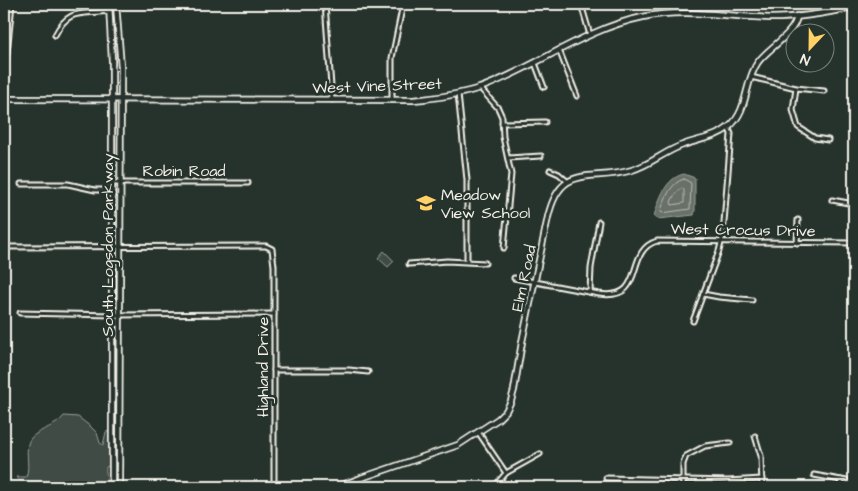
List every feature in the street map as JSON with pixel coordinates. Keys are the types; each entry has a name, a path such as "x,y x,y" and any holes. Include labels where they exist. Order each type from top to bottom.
{"main road":[{"name":"South Logsdon Parkway","path":"108,4 113,183 112,487"},
{"name":"South Logsdon Parkway","path":"116,4 121,48 119,487"},
{"name":"West Vine Street","path":"4,99 430,99 480,88 559,50 632,19 666,13 700,13 767,18 797,16 854,7"},
{"path":"568,182 583,176 615,174 632,170 677,147 720,133 734,121 741,110 757,63 786,35 795,24 797,16"},
{"name":"Elm Road","path":"337,487 370,474 446,450 463,442 502,415 512,401 551,207 557,193 568,182"}],"street":[{"path":"4,82 12,4"},
{"path":"325,4 332,100"},
{"path":"392,100 392,58 403,4"},
{"path":"581,4 590,36"},
{"path":"55,35 63,21 71,16 109,11"},
{"path":"559,50 577,96"},
{"path":"534,63 544,87"},
{"path":"751,77 796,88 824,91"},
{"path":"480,88 498,108 512,174 504,248"},
{"path":"796,88 793,110 798,127 808,135 828,140"},
{"path":"458,94 467,180 467,262"},
{"path":"502,123 545,122"},
{"path":"693,320 722,242 731,134 728,127"},
{"path":"508,158 541,156"},
{"path":"550,170 559,174 568,182"},
{"name":"Robin Road","path":"113,183 248,183"},
{"path":"20,184 68,184 95,190 113,190"},
{"path":"832,200 854,204"},
{"path":"797,243 798,220"},
{"path":"590,292 591,268 599,222"},
{"name":"West Crocus Drive","path":"514,278 608,295 624,290 632,281 640,253 652,242 661,240 854,243"},
{"path":"4,247 120,247"},
{"name":"Highland Drive","path":"120,247 271,248 274,251 274,487"},
{"path":"409,264 447,261 485,263"},
{"path":"703,294 719,298 752,300"},
{"path":"20,313 113,315 274,314"},
{"path":"274,370 349,370 368,372"},
{"path":"112,386 120,386"},
{"path":"478,432 506,473"},
{"path":"755,436 761,456 762,487"},
{"path":"683,487 683,464 686,456 705,446 730,443"},
{"path":"112,446 119,446"},
{"path":"494,487 506,473 540,454"},
{"path":"814,476 854,482"},
{"path":"606,478 728,481 762,479"},
{"path":"840,487 841,480"}],"shaded area":[{"path":"384,251 394,261 388,267 378,258"},
{"path":"64,416 78,417 97,433 100,443 103,445 106,432 110,431 110,466 106,467 107,481 87,485 86,487 64,487 63,482 21,481 16,477 26,477 28,468 27,451 31,438 57,423"}],"water":[{"path":"684,174 695,178 694,215 658,219 654,216 664,190 677,176"}],"place":[{"name":"Meadow View School","path":"426,203"}]}
